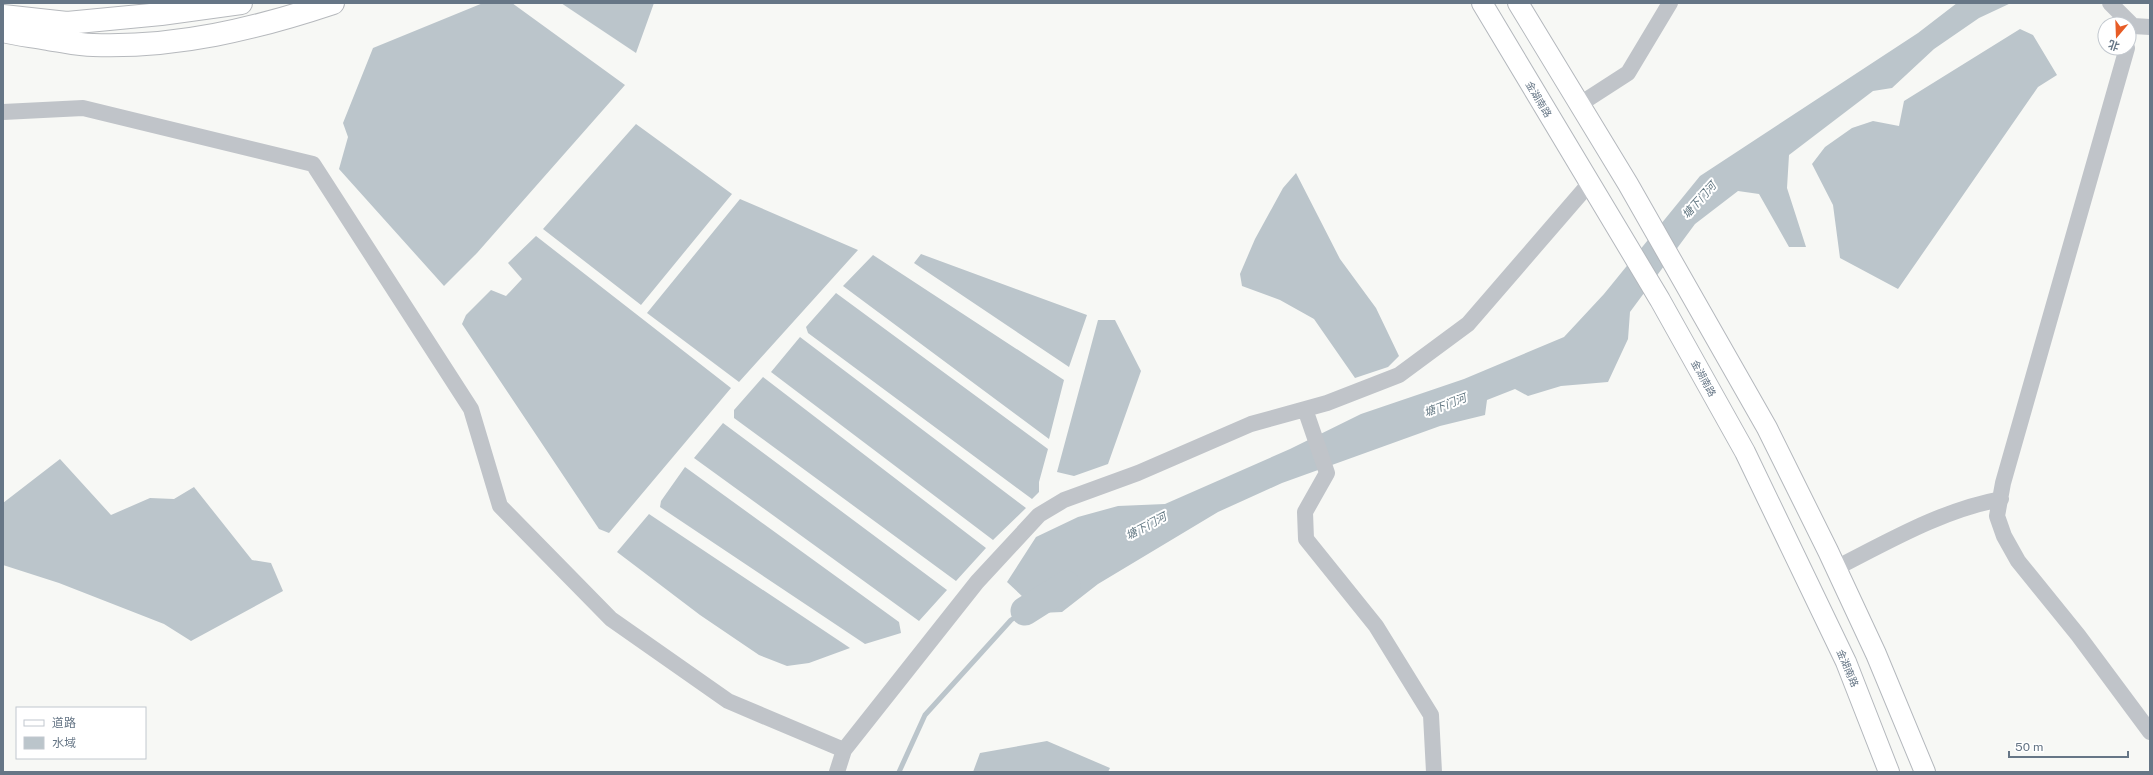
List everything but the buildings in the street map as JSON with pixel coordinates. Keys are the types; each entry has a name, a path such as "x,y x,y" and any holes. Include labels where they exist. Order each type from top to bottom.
{"highway":[{"path":"3,16 67,23 168,13 241,3"},
{"path":"3,45 143,45 186,40 284,19 333,3"},
{"path":"3,5 67,23"},
{"path":"3,31 91,45"}],"main road":[{"name":"金湖南路","path":"1482,3 1589,184 1608,212 1660,300 1745,452 1846,662 1889,772"},
{"path":"1518,3 1632,191 1767,428 1836,568 1876,654 1925,772"}],"street":[{"path":"1580,104 1628,73 1670,3"},
{"path":"2110,3 2119,16"},
{"path":"2137,31 2150,27"},
{"path":"2125,56 2003,483 1997,516 2004,536 2018,562 2078,635 2150,732"},
{"path":"3,112 83,108 313,164 471,409 500,506 610,619 728,701 844,750"},
{"path":"837,772 844,750 977,582 1039,515 1064,500 1138,473 1251,424 1327,403 1398,375 1468,324 1589,184"},
{"path":"1305,410 1327,473 1305,512 1306,539 1376,626 1431,715 1434,772"},
{"path":"1836,568 1918,527 1974,504 2001,498"}],"water":[{"path":"483,3 512,3 625,85 477,253 444,286 339,169 348,137 343,123 373,48"},
{"path":"561,3 654,3 636,53"},
{"path":"1957,3 2011,3 1979,18 1934,49 1892,88 1873,91 1789,155 1787,188 1806,247 1789,247 1759,194 1738,191 1695,224 1630,312 1628,339 1608,382 1561,386 1528,396 1515,389 1487,400 1485,415 1440,426 1282,483 1218,512 1098,584 1062,612 1040,613 1007,582 1036,537 1078,517 1118,506 1165,504 1290,449 1361,414 1464,379 1564,337 1604,294 1700,176 1918,33"},
{"path":"2020,29 2033,35 2057,75 2038,87 1898,289 1840,258 1833,205 1812,164 1825,147 1852,128 1873,121 1899,126 1904,101"},
{"path":"636,124 732,194 641,305 543,229"},
{"path":"1296,173 1340,259 1376,308 1399,356 1388,367 1355,378 1314,319 1280,300 1242,286 1240,274 1255,239 1283,188"},
{"path":"740,199 858,250 739,382 647,313"},
{"path":"536,236 731,388 609,533 599,529 462,324 466,315 491,290 506,296 522,279 508,263"},
{"path":"921,254 1087,315 1069,367 914,263"},
{"path":"873,255 1064,380 1049,439 843,286"},
{"path":"836,293 1048,449 1039,482 1039,492 1032,499 808,333 806,327"},
{"path":"1098,320 1115,320 1141,371 1108,464 1074,476 1057,472"},
{"path":"800,337 1026,508 993,540 771,372"},
{"path":"763,377 986,548 956,581 734,418 734,410"},
{"path":"723,423 947,590 919,621 694,458"},
{"path":"60,459 111,515 150,498 174,499 194,487 252,560 271,563 283,591 191,641 164,624 59,583 3,565 3,503"},
{"path":"685,467 899,622 901,633 865,644 660,507 661,501"},
{"path":"649,514 850,648 809,663 787,666 759,655 700,615 617,552"},
{"path":"1047,741 1110,768 1108,772 973,772 980,753"}],"waterway":[{"name":"塘下门河","path":"1025,611 1066,585"},
{"name":"塘下门河","path":"899,772 925,715 1011,620 1025,611"}]}
